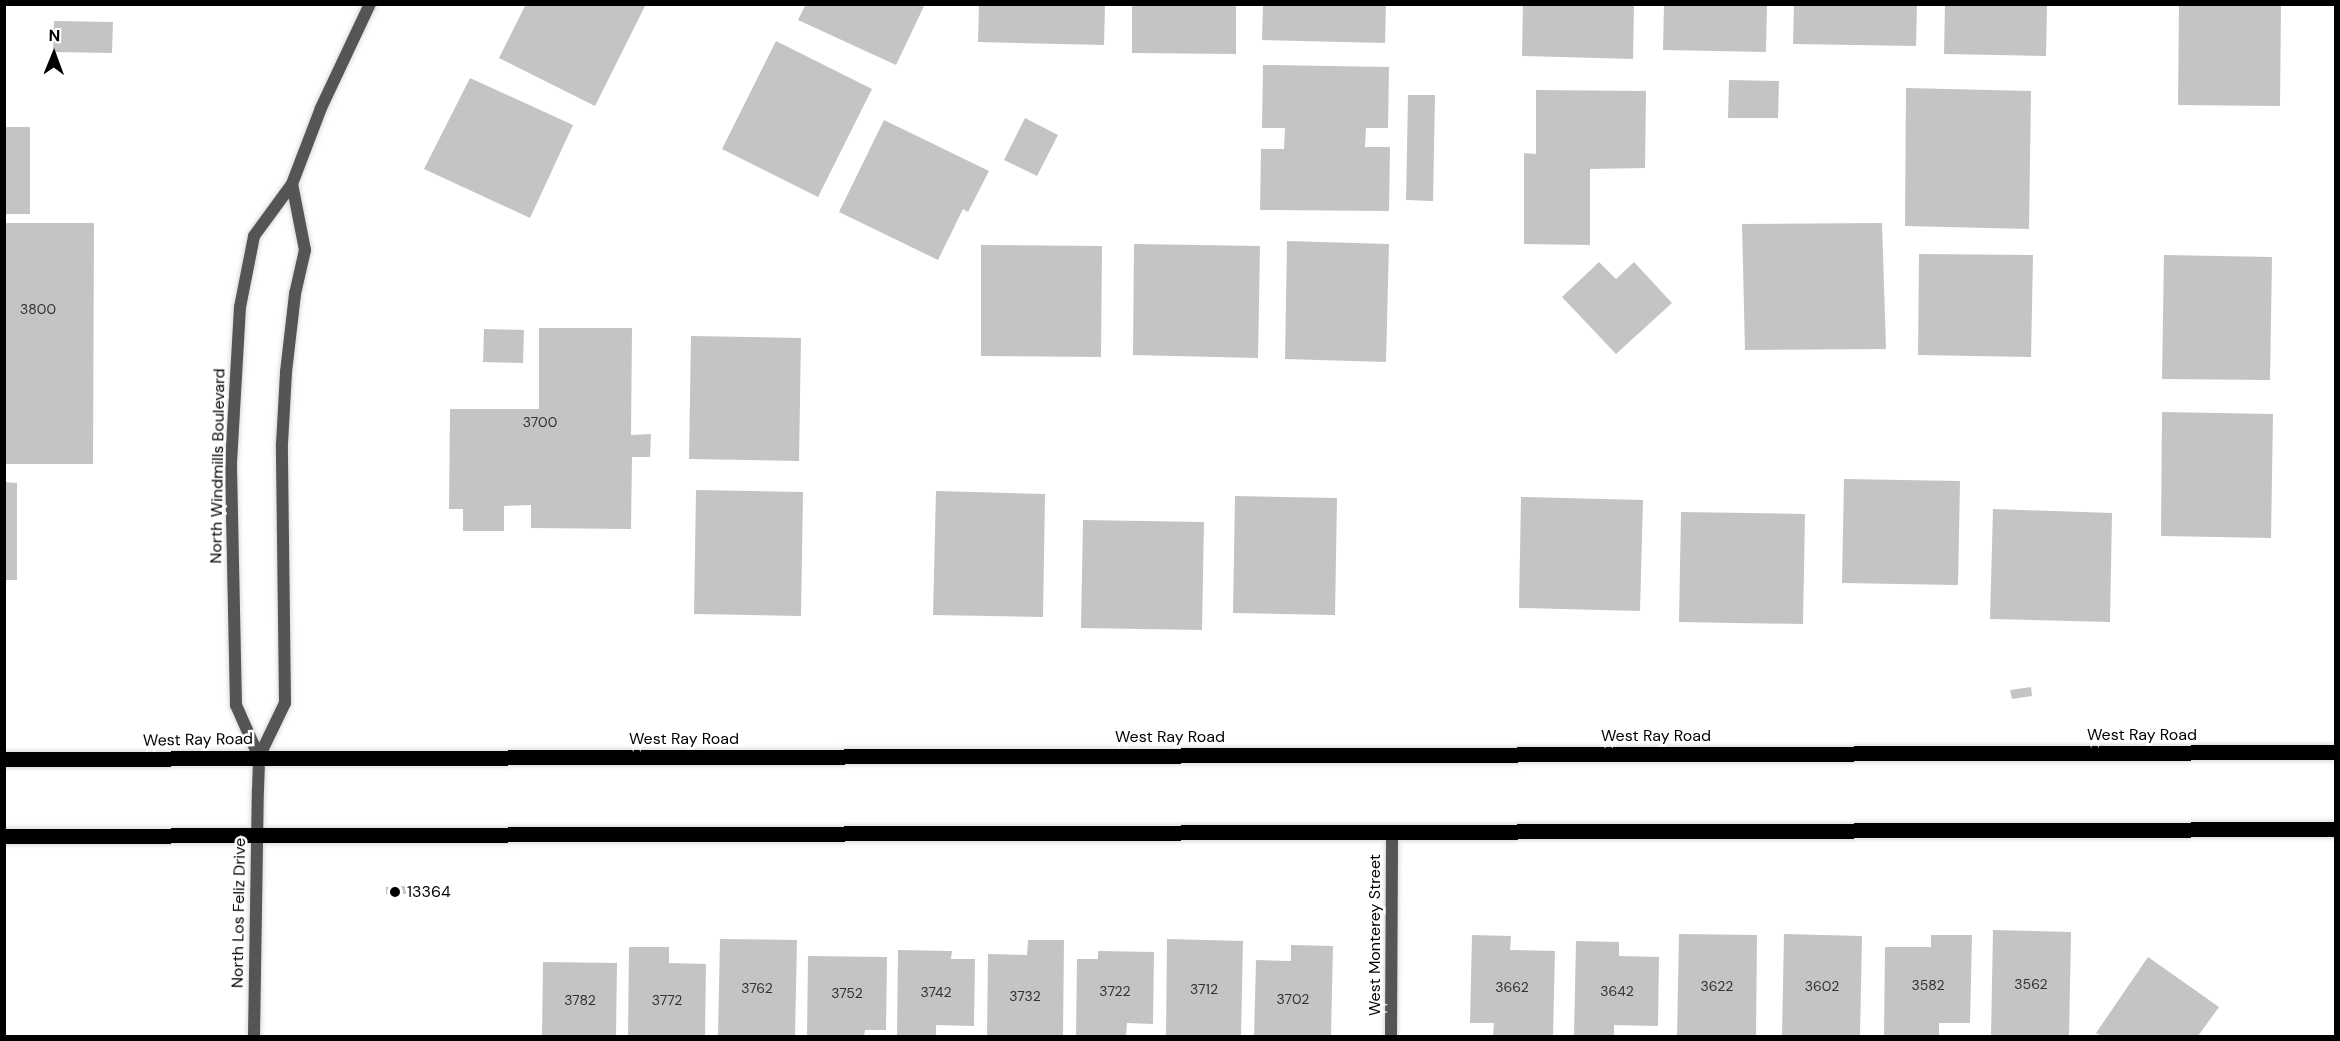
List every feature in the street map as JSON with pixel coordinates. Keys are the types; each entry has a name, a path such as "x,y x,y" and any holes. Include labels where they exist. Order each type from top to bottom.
{"main road":[{"name":"West Ray Road","path":"4,759 2336,752"},
{"path":"4,836 1392,834 2336,829"}],"street":[{"name":"North Windmills Boulevard","path":"260,757 236,705 232,511 234,391 240,307 254,236 292,184 321,108 370,4"},
{"name":"North Windmills Boulevard","path":"258,790 260,757 285,703 284,408 295,294 305,250 292,184"},
{"name":"North Los Feliz Drive","path":"254,1036 258,790"},
{"name":"West Monterey Street","path":"1391,1036 1392,834"}],"building":[{"path":"526,4 646,4 595,106 499,58"},
{"path":"806,4 925,4 896,65 798,20"},
{"path":"979,4 1105,4 1104,45 978,42"},
{"path":"1132,4 1236,4 1236,54 1132,53"},
{"path":"1263,4 1386,4 1385,43 1262,40"},
{"path":"1523,4 1634,4 1633,59 1522,56"},
{"path":"1664,4 1767,4 1766,52 1663,50"},
{"path":"1794,4 1917,4 1916,46 1793,44"},
{"path":"1945,4 2047,4 2046,56 1944,54"},
{"path":"2179,4 2281,4 2280,106 2178,105"},
{"path":"54,21 113,22 112,53 53,52"},
{"path":"776,41 872,89 818,197 722,149"},
{"path":"1263,65 1389,67 1388,128 1366,128 1365,147 1390,147 1389,211 1260,210 1261,149 1284,149 1285,128 1262,128"},
{"path":"470,78 573,125 530,218 424,169"},
{"path":"1729,80 1779,81 1778,118 1728,118"},
{"path":"1906,88 2031,91 2029,229 1905,226"},
{"path":"1536,90 1646,91 1645,168 1590,169 1590,245 1524,244 1524,153 1536,154"},
{"path":"1408,95 1435,95 1433,201 1406,200"},
{"path":"1025,118 1058,135 1037,176 1004,160"},
{"path":"884,120 989,171 968,212 963,209 938,260 839,212"},
{"path":"4,127 30,127 30,214 4,214"},
{"path":"4,223 94,223 93,464 4,464"},
{"path":"1882,223 1886,349 1745,350 1742,224"},
{"path":"1287,241 1389,244 1386,362 1285,359"},
{"path":"1134,244 1260,246 1258,358 1133,355"},
{"path":"981,245 1102,246 1101,357 981,356"},
{"path":"1919,254 2033,255 2031,357 1918,355"},
{"path":"2164,255 2272,257 2270,380 2162,379"},
{"path":"1599,262 1616,279 1634,262 1672,303 1616,354 1562,297"},
{"path":"539,328 632,328 631,435 651,434 650,457 632,457 631,529 531,528 531,505 504,506 504,531 463,531 463,509 449,509 450,409 539,409"},
{"path":"484,329 524,330 523,363 483,362"},
{"path":"691,336 801,338 799,461 689,459"},
{"path":"2162,412 2273,414 2271,538 2161,536"},
{"path":"1844,479 1960,481 1958,585 1842,583"},
{"path":"4,482 17,483 17,580 4,580"},
{"path":"696,490 803,492 801,616 694,614"},
{"path":"936,491 1045,494 1043,617 933,615"},
{"path":"1235,496 1337,498 1335,615 1233,613"},
{"path":"1521,497 1643,500 1640,611 1519,608"},
{"path":"1993,509 2112,513 2110,622 1990,619"},
{"path":"1681,512 1805,514 1803,624 1679,622"},
{"path":"1083,520 1204,522 1202,630 1081,628"},
{"path":"2031,687 2032,696 2012,699 2010,690"},
{"path":"406,886 406,894 386,894 386,887"},
{"path":"1993,930 2071,932 2069,1036 1991,1036"},
{"path":"1679,934 1757,935 1756,1036 1677,1036"},
{"path":"1784,934 1862,936 1860,1036 1782,1036"},
{"path":"1472,935 1511,936 1510,950 1555,951 1553,1036 1493,1036 1494,1023 1470,1023"},
{"path":"1931,935 1972,935 1970,1023 1939,1023 1939,1036 1884,1036 1885,947 1931,947"},
{"path":"720,939 797,940 795,1036 718,1036"},
{"path":"1167,939 1243,941 1241,1036 1166,1036"},
{"path":"1028,940 1064,940 1063,1036 987,1036 988,954 1027,955"},
{"path":"1576,941 1619,942 1619,956 1659,957 1658,1026 1614,1025 1614,1036 1574,1036"},
{"path":"1291,945 1333,946 1331,1036 1254,1036 1256,960 1291,961"},
{"path":"629,947 669,947 669,963 706,964 705,1036 628,1036"},
{"path":"898,950 952,951 951,959 975,959 974,1026 936,1025 936,1036 897,1036"},
{"path":"1098,951 1154,952 1153,1024 1127,1023 1126,1036 1076,1036 1077,959 1098,959"},
{"path":"808,956 887,957 886,1030 865,1030 864,1036 807,1036"},
{"path":"2148,957 2219,1007 2198,1036 2102,1036 2096,1033"},
{"path":"543,962 617,963 616,1036 542,1036"}],"place":[{"name":"13364","path":"395,892"}]}
